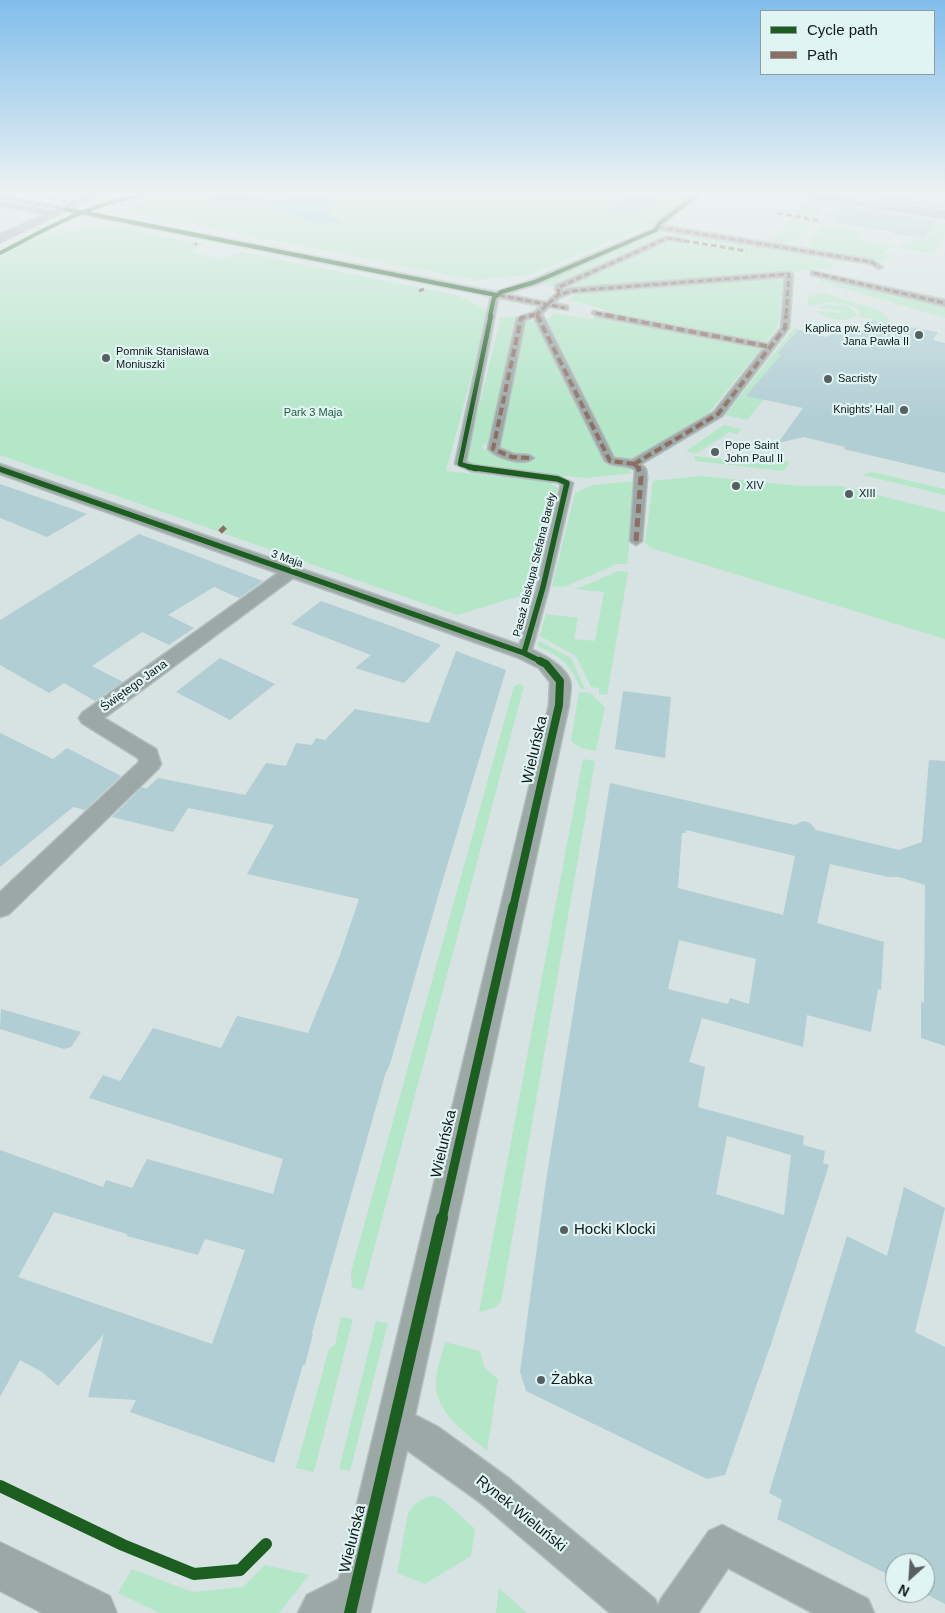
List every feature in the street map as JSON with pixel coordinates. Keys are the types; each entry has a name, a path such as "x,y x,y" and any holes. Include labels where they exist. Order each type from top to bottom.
{"street":[{"path":"372,270 565,308"},
{"path":"496,295 562,270"},
{"path":"558,295 559,287 596,270"},
{"path":"814,272 945,303"},
{"path":"530,458 512,456 493,449 521,318 537,314 558,295 580,291 789,274 785,328 718,414 634,464"},
{"name":"Pasaż Biskupa Stefana Bareły","path":"496,295 460,464 470,468 558,479 568,483 543,587 524,653"},
{"path":"596,313 771,347"},
{"path":"537,314 610,461 634,464 640,469 636,541"},
{"name":"3 Maja","path":"0,469 524,653 546,664 560,681"},
{"name":"Świętego Jana","path":"0,907 150,764 148,754 89,718 290,572"},
{"name":"Wieluńska","path":"318,1613 321,1610 352,1602 395,1424 557,713 560,681"},
{"name":"Rynek Wieluński","path":"395,1424 426,1440 494,1490 641,1613"},
{"path":"675,1613 722,1544 854,1613"},
{"path":"0,1566 93,1613"}],"green space":[{"name":"Park 3 Maja","path":"0,270 333,270 456,295 489,311 446,471 550,482 558,488 530,593 457,615 0,455"},
{"path":"427,270 540,270 528,275 476,280"},
{"path":"568,270 591,270 553,287 542,284 543,281"},
{"path":"600,270 804,270 564,289 563,287"},
{"path":"772,276 784,280 778,326 765,343 607,314 606,310 569,300 575,294"},
{"path":"821,279 945,306 945,318 821,282 819,281"},
{"path":"823,293 881,311 890,322 859,317 861,314 858,309 841,303 828,302 808,306 808,297"},
{"path":"824,305 848,306 857,314 849,319 833,319 817,311 841,313 842,311 817,308"},
{"path":"555,313 588,319 604,317 762,347 709,413 633,460 614,458 543,322"},
{"path":"501,317 518,317 489,445 484,444 482,448 510,460 510,462 516,462 518,459 534,460 534,457 512,455 498,448 524,321 536,321 604,457 604,464 623,466 632,473 586,478 483,467 466,459"},
{"path":"794,328 819,334 747,420 725,415"},
{"path":"724,425 741,429 737,434 729,432 698,453 686,451"},
{"path":"695,456 774,465 778,460 790,462 784,471 695,461"},
{"path":"871,472 945,489 945,495 863,475"},
{"path":"701,476 801,486 841,486 945,512 945,639 651,548 645,543 653,481"},
{"path":"636,481 627,564 617,564 564,587 552,586 575,493 593,485"},
{"path":"619,571 628,572 607,695 599,694 599,688 591,687 576,656 540,636 546,614 578,618 574,639 595,641 604,592 576,589"},
{"path":"539,641 571,658 585,689 580,688 573,673 564,662 538,646"},
{"path":"520,684 524,686 363,1290 352,1287 351,1272 514,686"},
{"path":"579,692 590,693 605,707 596,751 581,748 571,741"},
{"path":"583,759 595,761 501,1302 494,1308 479,1312"},
{"path":"341,1317 353,1319 314,1472 296,1468 329,1349 335,1345"},
{"path":"376,1321 388,1323 350,1471 339,1469"},
{"path":"445,1342 480,1351 484,1367 498,1379 487,1451 452,1420 440,1402 436,1391 436,1380"},
{"path":"434,1496 443,1500 475,1529 471,1556 425,1584 397,1573 408,1514 418,1502"},
{"path":"265,1565 309,1575 279,1613 160,1613 118,1593 132,1569 192,1592 243,1587"},
{"path":"499,1588 527,1613 496,1613"}],"building":[{"path":"872,320 938,332 933,340 945,343 945,473 844,449 845,447 804,437 778,443 803,408 746,396 781,355 778,353 798,330 827,337 836,331 861,335"},
{"path":"0,484 87,514 47,537 0,518"},
{"path":"139,534 263,581 239,598 214,587 168,615 194,628 169,645 142,632 92,666 123,682 95,701 64,683 49,693 0,665 0,620"},
{"path":"321,601 441,645 404,683 355,668 371,655 291,624"},
{"path":"456,651 506,670 390,1064 385,1075 312,1333 305,1365 303,1365 274,1463 130,1412 136,1400 88,1397 104,1334 58,1386 42,1372 20,1360 0,1397 0,1150 103,1187 106,1180 132,1188 147,1159 273,1194 283,1159 89,1098 103,1075 120,1081 153,1028 221,1048 237,1016 308,1033 339,958 359,899 247,874 274,825 188,808 173,832 112,817 142,787 146,789 158,778 245,795 266,763 286,766 296,743 312,745 316,738 325,740 355,709 429,723","holes":["54,1212 127,1234 127,1236 198,1255 205,1239 245,1250 212,1344 18,1277"]},
{"path":"220,658 275,684 230,720 176,692"},
{"path":"623,691 671,697 665,758 615,749"},
{"path":"0,733 53,759 67,748 121,776 85,810 73,807 0,867"},
{"path":"929,760 945,761 945,1046 921,1038 921,1002 924,1003 925,885 899,877 888,877 830,864 817,923 884,942 881,990 878,989 871,1032 807,1015 803,1047 702,1018 689,1062 705,1067 698,1107 804,1136 803,1145 825,1151 823,1163 829,1165 771,1344 725,1475 707,1479 526,1391 520,1372 546,1181 610,783 795,825 803,821 810,823 816,830 899,850 922,842","holes":["686,830 795,856 783,915 678,888 682,833 686,833","679,940 756,959 749,1004 730,998 728,1004 668,989","727,1136 791,1155 784,1215 716,1194"]},
{"path":"1,1009 81,1032 71,1047 64,1049 0,1029"},
{"path":"904,1187 945,1208 915,1332 945,1347 945,1604 935,1599 935,1553 885,1553 885,1573 777,1519 782,1500 769,1493 847,1236 887,1256"}],"marked path":[{"path":"558,295 559,287 596,270"},
{"path":"814,273 945,303"},
{"path":"634,464 610,461 537,314 558,295 571,291 789,274 785,328 718,414 634,464 640,469 641,477 636,541"},
{"path":"419,291 424,289"},
{"path":"499,295 565,308"},
{"path":"596,313 771,347"},
{"path":"529,458 512,457 493,449 521,318 537,314"},
{"path":"220,532 225,527"}],"cycle path":[{"path":"372,270 496,295"},
{"path":"524,653 543,587 567,483 558,479 471,468 460,464 494,298 501,292 535,282 562,270"},
{"path":"0,469 524,653 546,664 560,681 559,705 350,1613"},
{"path":"0,1486 123,1545 194,1574 240,1570 266,1544"}],"place":[{"name":"Kaplica pw. Świętego Jana Pawła II","path":"919,335"},
{"name":"Pomnik Stanisława Moniuszki","path":"106,358"},
{"name":"Sacristy","path":"828,379"},
{"name":"Knights' Hall","path":"904,410"},
{"name":"Pope Saint John Paul II","path":"715,452"},
{"name":"XIV","path":"736,486"},
{"name":"XIII","path":"849,494"},
{"name":"Hocki Klocki","path":"564,1230"},
{"name":"Żabka","path":"541,1380"}]}
